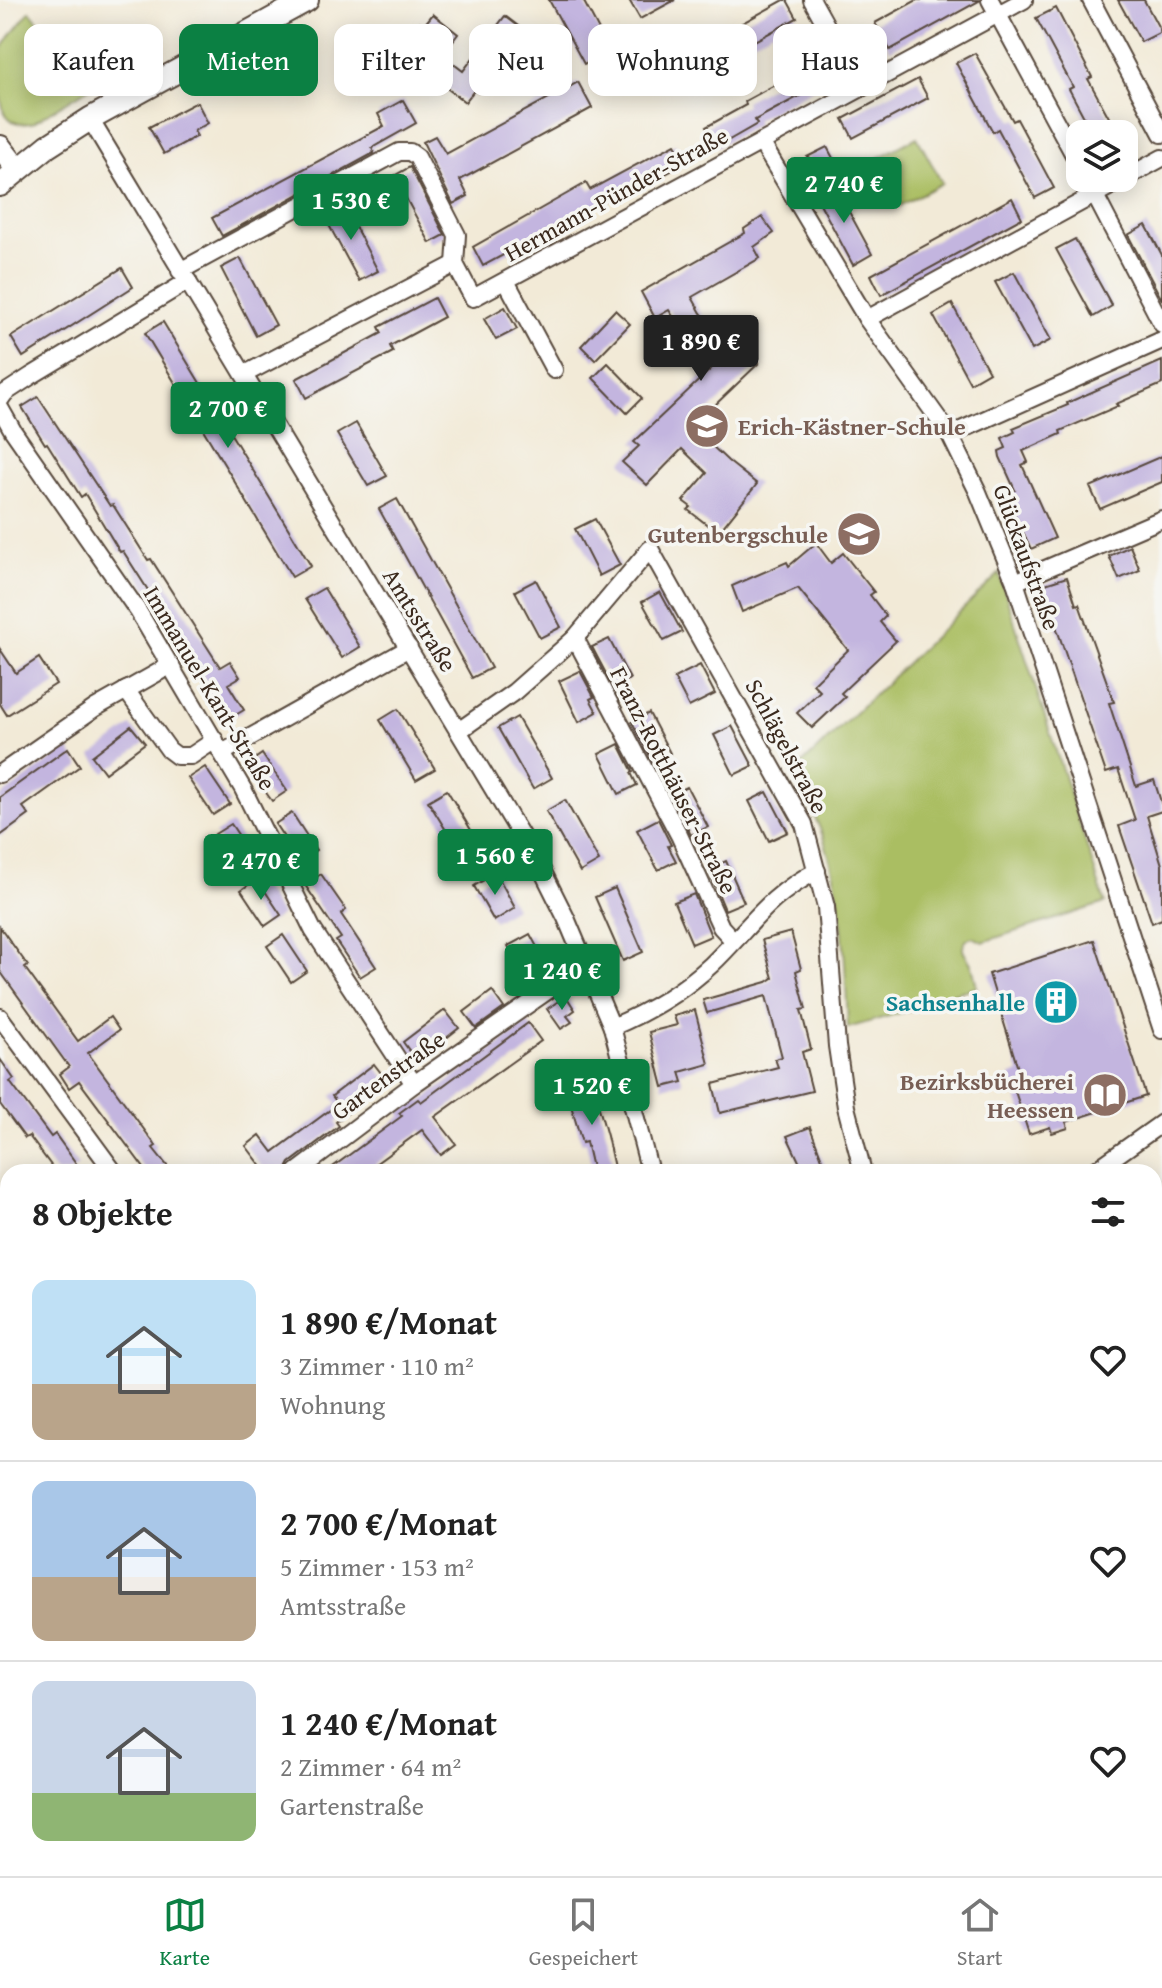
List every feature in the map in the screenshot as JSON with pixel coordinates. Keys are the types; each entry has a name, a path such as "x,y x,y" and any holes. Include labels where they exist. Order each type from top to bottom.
{"main road":[{"path":"0,185 48,146 90,119 307,0"},
{"path":"0,147 17,169"}],"street":[{"path":"812,0 825,24"},
{"name":"Hermann-Pünder-Straße","path":"887,72 994,7 1024,0"},
{"path":"1091,0 1162,134"},
{"path":"994,7 1066,140"},
{"name":"Hermann-Pünder-Straße","path":"455,264 473,298 846,96"},
{"name":"Amtsstraße","path":"90,119 543,872 612,1027 648,1164"},
{"name":"Glückaufstraße","path":"761,142 867,319 950,435 978,492 1015,582 1162,1030"},
{"path":"0,400 5,393 184,276 399,152 410,152 417,157 457,235 455,264 245,374"},
{"path":"867,319 1162,158"},
{"path":"1094,192 1162,324"},
{"path":"506,281 554,370"},
{"path":"950,435 1162,340"},
{"name":"Immanuel-Kant-Straße","path":"0,408 138,611 219,746 265,830 313,930 414,1084"},
{"path":"1015,582 1162,519"},
{"name":"Schlägelstraße","path":"575,638 650,549 804,824 826,907 837,1046 845,1101 861,1164"},
{"path":"460,730 514,692 575,638"},
{"name":"Franz-Rotthäuser-Straße","path":"575,638 679,835 721,927 733,940"},
{"path":"126,690 169,750 177,756 191,756 219,746 409,648"},
{"path":"0,774 95,708 171,665"},
{"path":"612,1027 676,993 712,964 773,898 817,871"},
{"name":"Gartenstraße","path":"308,1164 414,1084 586,964"},
{"path":"0,1017 108,1164"},
{"path":"1104,1164 1162,1123"}],"green space":[{"path":"30,11 40,24 24,24 24,96 76,96 32,123 14,122 4,111 0,95 0,58 6,41"},
{"path":"917,137 942,183 899,206 874,160"},
{"path":"999,574 1105,903 983,942 973,937 967,939 963,949 977,987 937,998 938,1002 848,1028 843,933 831,863 821,831 792,774"}],"building":[{"path":"549,0 583,0 596,24 588,24 588,62 584,64 572,42 572,24 562,24"},
{"path":"629,0 675,0 640,19"},
{"path":"784,0 787,0 797,18 786,24 773,24 773,31 757,40 757,24 740,24"},
{"path":"917,0 979,0 890,50 887,24 875,23"},
{"path":"1118,0 1144,0 1161,32 1141,42"},
{"path":"1056,8 1110,120 1086,120 1069,89 1073,87 1036,18"},
{"path":"433,14 446,24 425,24"},
{"path":"505,16 515,24 499,24"},
{"path":"975,53 1013,121 1017,119 1054,188 1035,198 998,129 993,132 956,63"},
{"path":"453,63 463,71 469,63 470,96 465,102 453,93"},
{"path":"918,79 928,98 853,138 843,119"},
{"path":"578,82 592,108 460,180 468,196 453,204 423,142 435,136 446,154 552,96 572,96 572,85"},
{"path":"773,86 773,96 799,96 755,120 757,124 717,147 706,127 746,105 745,101"},
{"path":"403,100 416,123 372,148 374,153 222,236 212,218 384,126 378,114"},
{"path":"197,102 208,123 194,131 197,136 164,154 149,127"},
{"path":"675,144 686,163 618,199 616,194 483,266 473,247 586,183 590,190"},
{"path":"827,147 845,180 825,191 807,157"},
{"path":"410,167 445,235 430,243 394,176"},
{"path":"835,186 872,254 853,265 816,196"},
{"path":"1012,198 1022,218 881,295 871,275"},
{"path":"343,203 378,271 359,281 323,214"},
{"path":"762,217 774,233 754,247 760,258 692,297 701,313 731,349 740,342 759,363 692,427 757,484 718,533 688,510 691,507 683,501 707,473 682,449 647,485 622,462 639,446 634,442 711,369 669,310 655,318 641,292 745,233 744,229"},
{"path":"1146,225 1162,255 1162,300 1128,235"},
{"path":"1075,239 1112,306 1093,317 1056,249"},
{"path":"240,258 276,325 256,336 221,268"},
{"path":"122,268 133,287 23,357 11,337"},
{"path":"1014,272 1051,340 1032,350 995,282"},
{"path":"434,298 444,317 390,346 393,352 306,398 296,379 382,333 379,327"},
{"path":"952,304 989,372 970,383 933,315"},
{"path":"505,307 517,329 496,340 484,319"},
{"path":"615,310 630,324 595,360 581,346"},
{"path":"163,322 311,566 292,577 145,333"},
{"path":"1162,361 1162,384 1023,451 1028,462 1022,465 1055,538 1031,549 1005,494 1015,490 1000,457 999,451 1006,448 1002,438 1015,432 1013,428"},
{"path":"608,363 642,398 627,413 593,378"},
{"path":"38,397 110,506 113,505 148,560 151,559 220,667 230,661 240,677 228,684 244,710 227,720 206,681 123,551 120,552 85,494 81,497 45,444 22,407"},
{"path":"356,423 387,476 368,486 337,434"},
{"path":"1162,456 1162,482 1100,509 1090,487"},
{"path":"397,499 491,668 472,678 379,509"},
{"path":"595,519 620,565 599,576 575,529"},
{"path":"816,543 831,563 843,553 874,592 870,595 886,616 880,622 896,641 841,693 845,697 812,728 797,713 820,691 813,684 848,650 798,588 742,612 732,586 787,562 789,566"},
{"path":"1130,546 1140,570 1119,579 1109,556"},
{"path":"1067,577 1114,702 1109,703 1136,786 1154,780 1162,805 1162,811 1147,816 1162,865 1162,919 1152,923 1119,826 1135,820 1118,769 1106,773 1042,585"},
{"path":"536,580 561,627 540,638 515,591"},
{"path":"324,588 360,647 342,658 305,599"},
{"path":"660,592 682,632 664,641 642,602"},
{"path":"609,639 630,679 613,687 592,647"},
{"path":"0,649 16,673 39,658 56,684 7,715 0,704"},
{"path":"700,665 715,694 689,707 674,678"},
{"path":"580,671 594,697 590,699 597,712 579,722 559,681"},
{"path":"398,709 435,769 416,780 380,720"},
{"path":"649,713 670,753 653,762 632,722"},
{"path":"517,717 552,778 533,789 498,728"},
{"path":"131,726 145,743 105,773 92,756"},
{"path":"732,726 753,766 734,775 714,735"},
{"path":"619,744 637,785 619,794 599,754"},
{"path":"68,748 80,766 23,807 29,815 0,836 0,797"},
{"path":"262,754 287,791 272,801 246,765"},
{"path":"205,767 230,804 213,815 188,778"},
{"path":"687,787 708,827 691,835 670,795"},
{"path":"447,790 483,850 465,861 428,801"},
{"path":"767,792 788,832 769,841 749,801"},
{"path":"565,800 599,861 580,872 546,811"},
{"path":"292,813 316,850 300,861 275,824"},
{"path":"658,819 676,861 658,870 637,830"},
{"path":"231,824 255,860 240,870 215,834"},
{"path":"726,861 744,902 725,910 708,869"},
{"path":"496,873 515,908 494,921 474,886"},
{"path":"321,874 346,910 341,914 376,967 360,977 336,941 341,938 305,885"},
{"path":"257,879 281,915 265,926 241,890"},
{"path":"615,888 643,952 623,961 595,897"},
{"path":"694,894 711,936 692,944 674,902"},
{"path":"0,927 28,966 25,968 78,1041 110,1017 119,1030 88,1053 166,1164 141,1164 79,1081 69,1088 60,1074 69,1067 0,971"},
{"path":"791,932 801,969 796,971 806,1009 801,1010 811,1049 802,1052 812,1091 720,1113 713,1084 778,1067 775,1059 782,1057 766,996 707,1013 703,1000 773,978 762,940"},
{"path":"530,934 549,969 527,981 508,946"},
{"path":"283,935 307,971 291,982 267,946"},
{"path":"1094,940 1146,1096 1066,1122 1068,1128 1052,1133 1050,1127 1029,1134 1010,1076 1019,1072 989,974"},
{"path":"492,991 504,1008 476,1028 464,1012"},
{"path":"566,996 575,1010 567,1016 572,1022 561,1029 547,1009"},
{"path":"445,1010 459,1028 417,1061 403,1042"},
{"path":"695,1010 709,1064 680,1072 683,1082 663,1087 649,1032 677,1025 674,1016"},
{"path":"528,1023 541,1041 435,1117 456,1144 441,1155 422,1130 375,1164 337,1164 402,1116 399,1113 418,1099 421,1102"},
{"path":"0,1059 14,1079 10,1082 51,1137 55,1134 77,1164 50,1164 29,1136 25,1138 0,1104"},
{"path":"374,1064 388,1082 336,1122 339,1126 289,1164 260,1164 246,1146 260,1135 273,1152 338,1104 332,1096"},
{"path":"590,1076 613,1164 591,1164 570,1102 573,1101 571,1090"},
{"path":"810,1127 824,1164 800,1164 787,1136"}],"place":[{"name":"Erich-Kästner-Schule","path":"707,426"},
{"name":"Gutenbergschule","path":"859,534"},
{"name":"Sachsenhalle","path":"1056,1002"},
{"name":"Bezirksbücherei Heessen","path":"1105,1095"}]}
